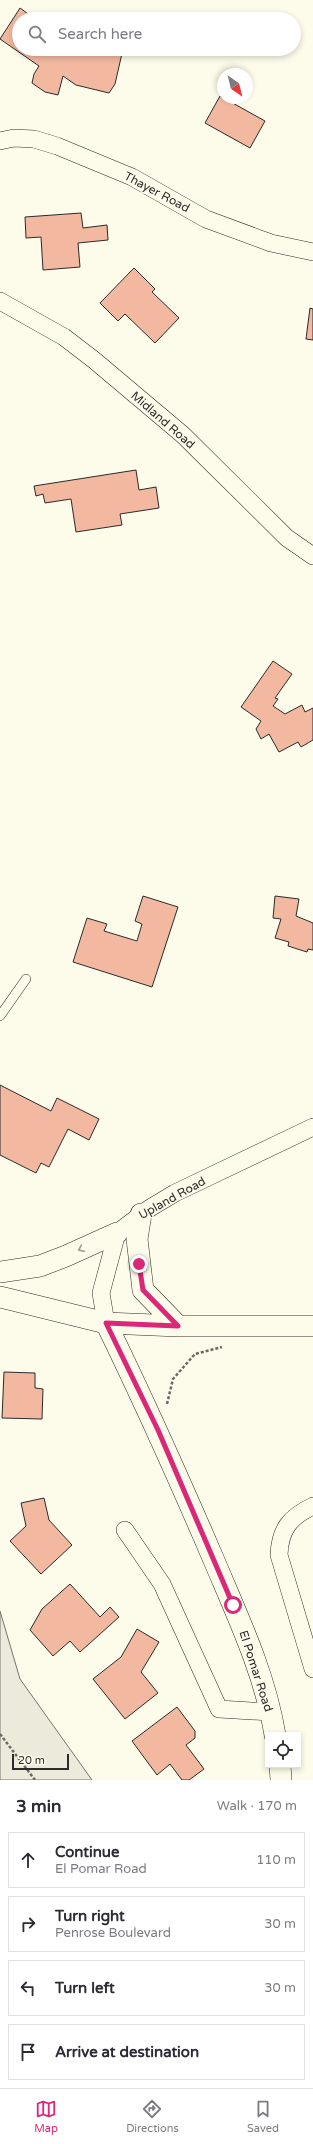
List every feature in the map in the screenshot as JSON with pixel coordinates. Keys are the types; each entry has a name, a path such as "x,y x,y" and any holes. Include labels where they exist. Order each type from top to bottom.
{"street":[{"name":"Thayer Road","path":"0,141 14,138 34,139 57,146 132,177 206,219 271,243 313,252"},
{"name":"Midland Road","path":"0,301 64,337 94,360 183,435 287,538 313,556"},
{"name":"Upland Road","path":"117,1233 141,1214 175,1193 313,1127"},
{"path":"141,1214 137,1239 143,1290 178,1326"},
{"path":"0,1272 40,1266 117,1233"},
{"path":"106,1323 102,1293 117,1233"},
{"path":"0,1297 106,1323 178,1326 313,1326"},
{"name":"El Pomar Road","path":"106,1323 158,1430 233,1605 252,1652 274,1732"},
{"path":"313,1506 300,1512 288,1523 280,1540 279,1555 313,1669"},
{"path":"125,1530 162,1584 219,1709 270,1712"},
{"path":"280,1768 282,1780"}],"lane":[{"path":"0,1016 26,979"}],"path":[{"path":"170,1411 167,1403 173,1379 196,1354 225,1346"},
{"path":"0,1734 35,1780"}],"shaded area":[{"path":"0,1611 20,1679 92,1780 0,1780"}],"building":[{"path":"20,8 25,12 17,12"},
{"path":"12,20 12,47 0,39"},
{"path":"25,56 121,56 115,84 109,93 76,85 63,76 58,95 45,92 32,83 34,74 39,66"},
{"path":"217,101 217,104 234,104 265,121 250,148 205,123"},
{"path":"81,213 83,228 107,225 108,240 78,243 80,267 43,270 41,237 26,238 25,217"},
{"path":"134,268 155,289 152,292 179,318 155,343 125,314 118,321 100,303"},
{"path":"310,308 313,309 313,340 306,339"},
{"path":"136,470 139,490 156,487 159,508 120,514 122,525 76,532 71,499 45,503 43,494 36,496 34,486"},
{"path":"273,661 292,674 275,698 278,699 273,706 285,714 302,705 305,712 313,708 313,740 301,747 298,742 279,752 269,734 261,739 256,729 261,721 241,707"},
{"path":"143,896 178,907 152,987 73,962 87,918 107,924 104,931 137,941 142,924 135,921"},
{"path":"275,896 299,899 296,916 313,923 313,950 308,949 307,952 288,946 289,942 275,938 281,919 273,918"},
{"path":"0,1085 51,1111 57,1098 99,1119 89,1140 68,1129 49,1167 41,1163 36,1173 0,1155"},
{"path":"4,1372 35,1373 35,1388 43,1389 42,1419 2,1418"},
{"path":"44,1498 49,1520 72,1545 41,1574 10,1541 26,1526 21,1503"},
{"path":"70,1584 100,1617 110,1607 119,1617 80,1652 70,1641 53,1656 30,1630 42,1609"},
{"path":"137,1629 159,1642 141,1672 158,1693 125,1719 93,1679 121,1657"},
{"path":"177,1707 195,1731 195,1738 186,1745 204,1769 189,1780 182,1780 170,1764 157,1775 132,1741"}],"route":[{"path":"139,1264 143,1290 178,1326 106,1323 158,1430 233,1605"}]}
